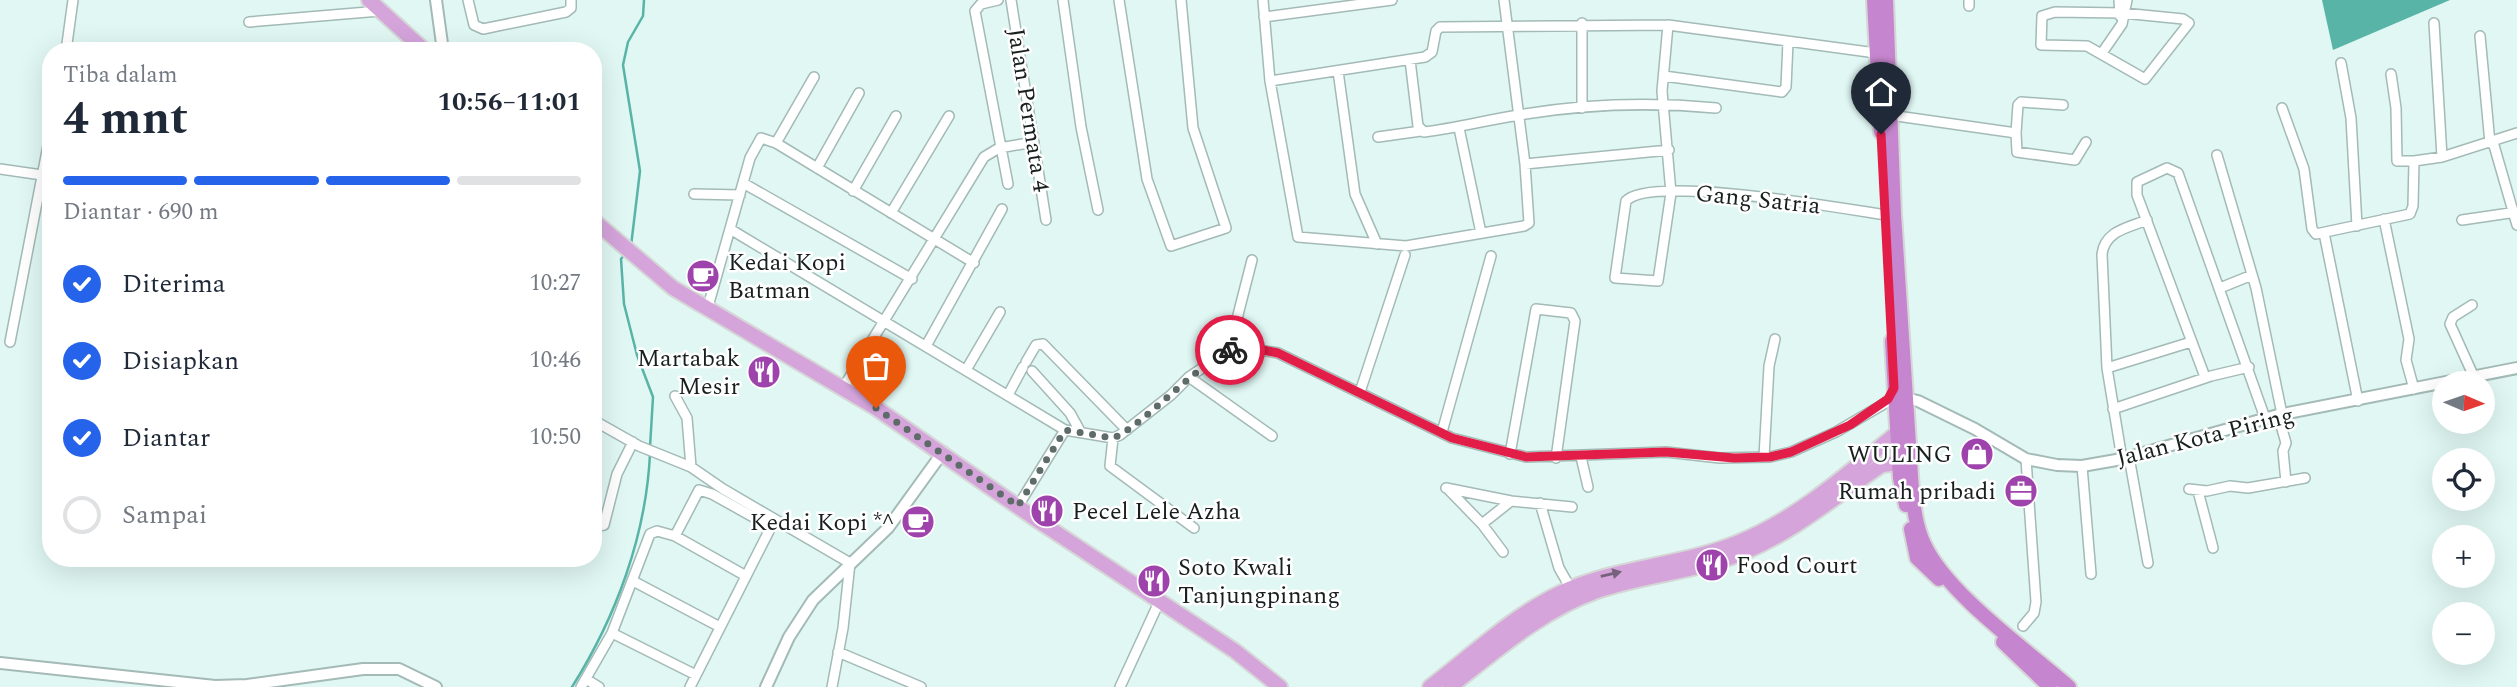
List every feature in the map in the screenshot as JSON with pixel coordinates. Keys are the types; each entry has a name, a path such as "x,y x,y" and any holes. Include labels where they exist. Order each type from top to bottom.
{"highway":[{"path":"1880,2 1876,53 1895,396 1917,558 2050,687"},
{"path":"1880,2 1890,115 1895,396"},
{"path":"1901,448 1917,523 1932,558 1944,575 1986,615 2069,687"}],"main road":[{"path":"374,5 415,42"},
{"path":"602,228 653,272 707,310 843,388 943,452 1018,506 1235,651 1280,687"},
{"path":"1430,687 1527,612 1571,589 1593,579 1748,551 1798,524 1882,465 1901,448"},
{"path":"1450,687 1535,621 1561,607 1598,591 1710,558 1793,513 1901,448"}],"street":[{"path":"67,42 73,0"},
{"path":"436,0 442,42"},
{"path":"468,0 474,25 483,29 566,12 571,8 572,0"},
{"name":"Jalan Permata 4","path":"998,0 981,4 975,11 1008,184"},
{"name":"Jalan Permata 4","path":"1011,0 1046,220"},
{"path":"1063,0 1081,127 1098,210"},
{"path":"1119,0 1147,179 1171,246 1226,228 1193,128 1181,0"},
{"path":"1263,0 1270,81 1298,237 1406,246 1529,223 1525,164 1504,0"},
{"path":"1264,17 1325,4 1392,0"},
{"path":"2102,52 2122,24 2119,0"},
{"path":"2122,13 2127,0"},
{"path":"249,22 374,5"},
{"path":"2055,12 2122,13 2183,19 2189,27 2147,79 2141,79 2102,52 2079,44 2041,44 2042,16 2055,12"},
{"path":"1270,81 1429,56 1436,31 1440,27 1582,23 1668,24 1876,53"},
{"path":"1582,23 1582,108"},
{"path":"2434,23 2442,157"},
{"path":"1668,24 1663,103 1671,193"},
{"path":"2480,36 2491,142 2517,225"},
{"path":"1664,76 1782,92 1786,87 1788,41"},
{"path":"1410,60 1418,126 1421,131"},
{"path":"2341,63 2351,118 2357,226"},
{"path":"1338,71 1357,204 1377,244"},
{"path":"2391,74 2396,108 2397,161 2442,157 2517,134"},
{"path":"776,144 814,77"},
{"path":"817,168 859,93"},
{"path":"2063,106 2021,102 2018,104 2018,154 2075,160 2086,142"},
{"path":"1378,136 1459,128 1519,115 1582,108 1663,103 1716,108"},
{"path":"2281,108 2304,169 2312,229 2316,234 2411,213 2414,161"},
{"path":"1890,115 2016,133"},
{"path":"853,191 896,116"},
{"path":"891,213 948,116"},
{"path":"1459,128 1481,233"},
{"path":"707,310 743,183 758,140 765,138 974,263"},
{"path":"843,388 882,321 912,279 984,157 999,148 1034,142"},
{"path":"1525,164 1669,150"},
{"path":"2217,155 2252,275 2286,443 2283,452 2286,482"},
{"path":"2205,377 2137,195 2137,182 2167,168 2175,170 2266,418"},
{"path":"0,169 42,175 10,342"},
{"path":"743,183 912,279"},
{"name":"Gang Satria","path":"1671,193 1658,281 1615,278 1626,201 1632,196 1671,193 1734,193 1886,215"},
{"path":"694,194 740,195"},
{"path":"926,345 1002,209"},
{"path":"2462,220 2515,212"},
{"path":"2384,219 2407,328 2406,360 2414,389"},
{"path":"2147,220 2112,234 2104,244 2102,275 2107,368 2113,409 2148,564"},
{"path":"730,229 1065,430 1113,438 1170,396 1189,377 1229,350 1248,347 1278,353 1443,432 1510,454 1556,458 1666,452 1720,458 1765,457 1791,452 1836,432 1895,396"},
{"path":"2324,233 2358,401"},
{"path":"1360,392 1405,255"},
{"path":"1443,432 1491,256"},
{"path":"1229,350 1252,260"},
{"path":"2220,288 2252,275"},
{"path":"2470,371 2450,324 2453,317 2472,304"},
{"path":"1510,454 1536,309 1571,313 1575,321 1556,458"},
{"path":"966,370 1000,312"},
{"path":"1765,457 1769,366 1774,339"},
{"path":"2107,368 2191,342"},
{"path":"1008,396 1027,367 1036,345 1043,344 1127,430"},
{"path":"1027,367 1070,413 1080,431"},
{"path":"2113,409 2205,377 2249,367"},
{"name":"Jalan Kota Piring","path":"2496,373 2517,369"},
{"path":"1189,377 1272,436"},
{"name":"Jalan Kota Piring","path":"1895,396 1933,408 2026,458 2057,466 2082,466 2126,458 2266,418 2432,385"},
{"path":"676,396 687,418 691,467"},
{"path":"602,425 633,442 691,467 744,502 850,563"},
{"path":"1018,506 1065,430"},
{"path":"1113,438 1110,466 1194,528"},
{"path":"602,525 617,474 633,442"},
{"path":"766,687 789,637 813,600 888,528 943,452"},
{"path":"1581,457 1588,487"},
{"path":"2023,626 2034,614 2036,602 2026,458"},
{"path":"2082,466 2091,574"},
{"path":"2213,548 2193,490 2230,486 2248,488 2305,478"},
{"path":"1503,552 1482,524 1446,488 1511,501 1572,507"},
{"path":"675,536 699,490 771,527 770,534 690,687"},
{"path":"1482,524 1511,501"},
{"path":"1540,503 1559,568 1571,589"},
{"path":"600,687 584,683 612,633 650,534 657,531 675,536 746,576"},
{"path":"832,687 850,563"},
{"path":"633,581 720,627"},
{"path":"1120,687 1160,600"},
{"path":"612,633 696,676"},
{"path":"838,652 921,687"},
{"path":"0,663 215,686 247,685 363,669 399,669 436,687"}],"shaded area":[{"path":"2322,0 2450,0 2333,50"}],"waterway":[{"path":"631,246 640,171 623,65 628,42 643,16 644,0"},
{"path":"625,254 621,259 624,304 637,355 653,397 650,447"},
{"path":"572,687 602,633 626,575 642,515 650,454"}],"way so far":[{"path":"876,408 1018,506 1065,430 1113,438 1120,435 1171,396 1189,377 1230,350"}],"place":[{"name":"Kedai Kopi Batman","path":"703,276"},
{"name":"Martabak Mesir","path":"764,372"},
{"name":"WULING","path":"1977,454"},
{"name":"Rumah pribadi","path":"2021,491"},
{"name":"Pecel Lele Azha","path":"1047,511"},
{"name":"Kedai Kopi *^","path":"918,522"},
{"name":"Food Court","path":"1712,565"},
{"name":"Soto Kwali Tanjungpinang","path":"1154,581"}],"route":[{"path":"1230,350 1248,347 1278,353 1325,373 1452,438 1526,457 1675,452 1720,458 1752,458 1791,452 1850,425 1888,399 1894,388 1881,134"}]}
